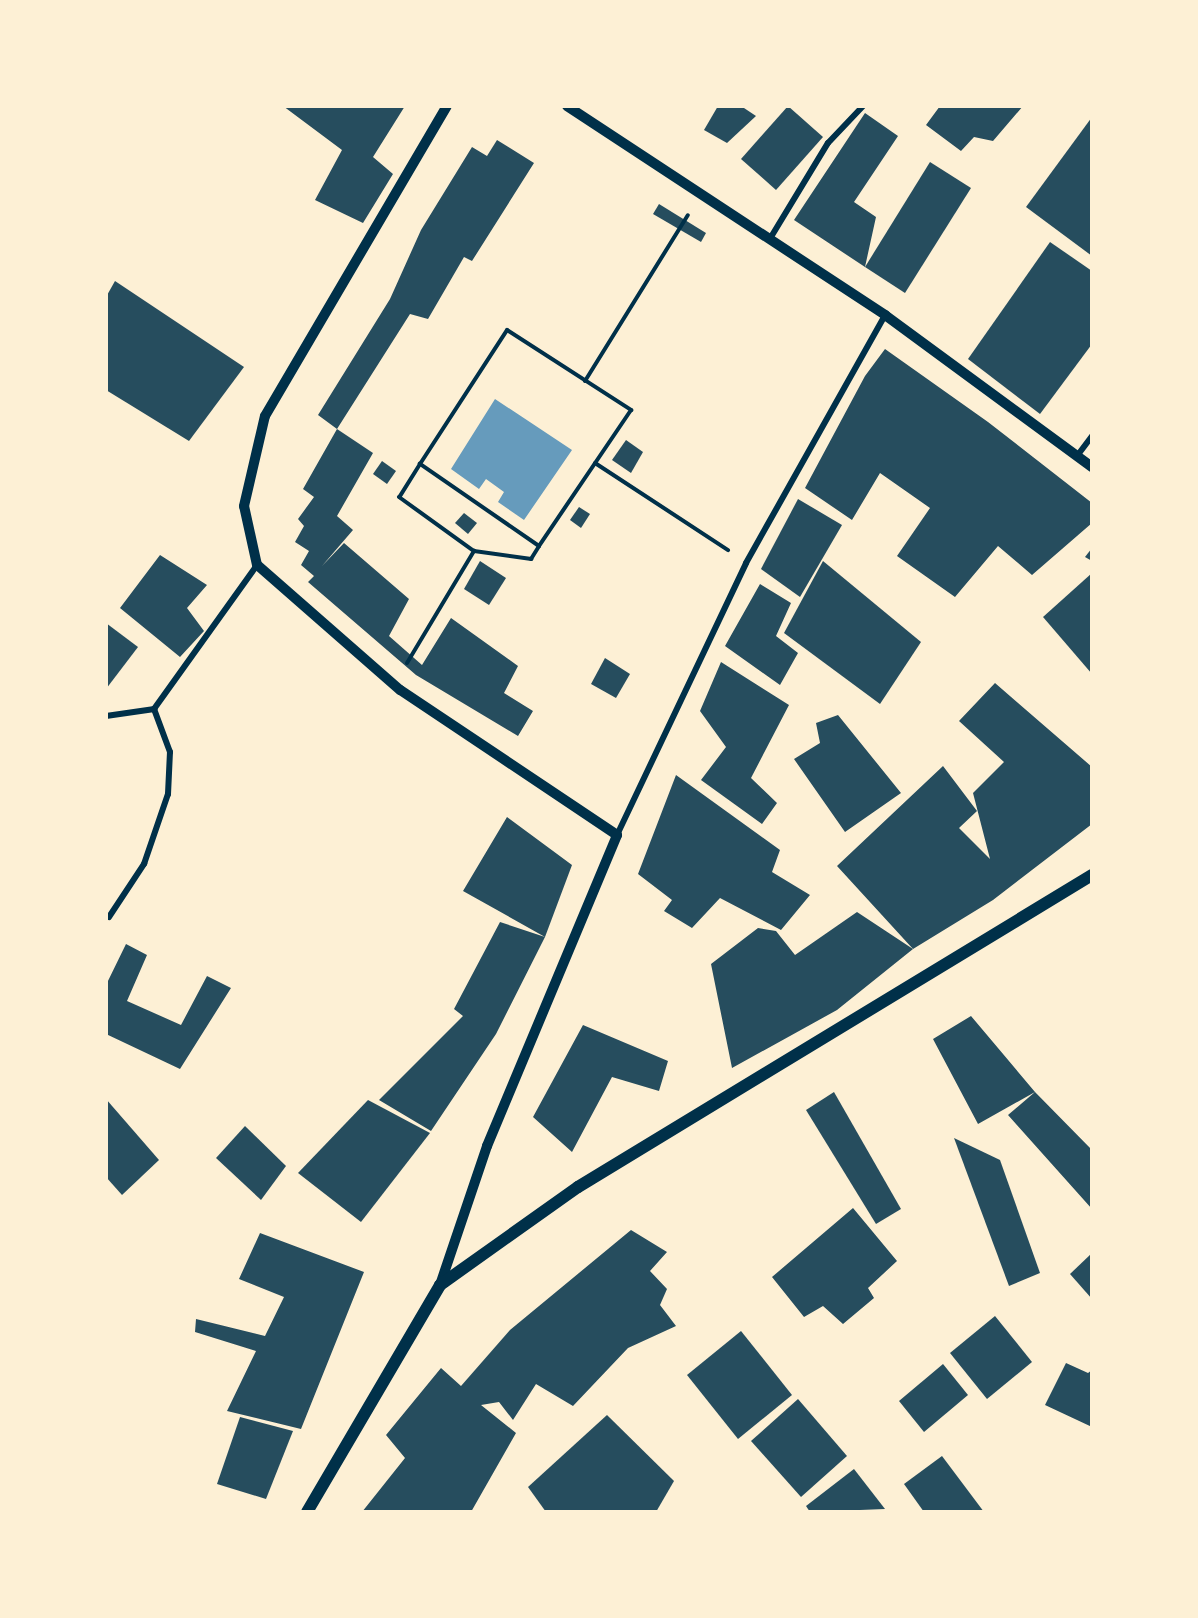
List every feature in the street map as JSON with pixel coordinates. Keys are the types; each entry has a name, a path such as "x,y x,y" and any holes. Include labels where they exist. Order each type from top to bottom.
{"main road":[{"path":"307,1512 440,1286 578,1187 1092,875"}],"street":[{"path":"447,106 265,416 244,506 257,565 394,685 617,835"},
{"path":"567,106 771,237 885,315 1092,467"},
{"path":"771,237 828,143 863,106"},
{"path":"440,1286 487,1146 617,835 746,563 885,315"},
{"path":"1077,456 1092,436"},
{"path":"106,716 154,709 257,565"},
{"path":"109,917 144,864 168,794 170,752 154,709"}],"path":[{"path":"585,381 702,192"},
{"path":"507,330 585,381 631,410 531,559 474,551 399,497 507,330"},
{"path":"595,463 716,542"},
{"path":"420,464 539,546"},
{"path":"394,685 474,551"}],"water":[{"path":"495,399 572,450 524,520 498,502 504,492 486,479 479,489 451,469"}],"building":[{"path":"283,106 405,106 373,157 393,174 363,223 315,200 342,150"},
{"path":"718,106 741,106 756,116 727,143 704,130"},
{"path":"788,106 823,137 776,190 741,159"},
{"path":"940,106 1023,106 993,141 974,137 961,151 926,125"},
{"path":"865,113 898,136 854,202 876,217 865,267 794,220"},
{"path":"1092,117 1092,256 1026,207"},
{"path":"497,140 534,163 472,261 464,257 428,319 410,314 337,429 318,415 390,299 421,230 472,147 487,156"},
{"path":"930,162 971,188 905,293 865,267"},
{"path":"659,204 706,233 701,242 653,214"},
{"path":"1050,242 1092,271 1092,344 1040,414 968,359"},
{"path":"115,281 244,367 189,441 106,390 106,297"},
{"path":"885,349 988,422 1092,503 1092,523 1032,575 998,546 955,597 897,556 930,508 880,473 852,520 805,488 865,376"},
{"path":"337,429 373,453 337,516 353,530 322,566 344,543 409,599 389,636 422,665 451,618 518,666 504,693 533,711 518,736 416,675 308,582 314,576 301,565 309,551 295,542 304,526 298,519 314,497 303,489"},
{"path":"626,440 643,452 631,473 612,460"},
{"path":"382,461 396,471 387,484 373,474"},
{"path":"798,499 842,525 800,597 761,569"},
{"path":"579,507 590,514 581,528 570,520"},
{"path":"464,513 477,523 468,534 455,523"},
{"path":"1092,548 1092,561 1085,557"},
{"path":"160,555 207,585 187,608 204,631 180,657 120,608"},
{"path":"480,561 506,578 489,605 464,589"},
{"path":"823,561 921,642 880,704 784,633"},
{"path":"1092,573 1092,674 1043,617"},
{"path":"760,584 791,603 776,636 798,653 780,685 725,646"},
{"path":"106,623 138,647 106,689"},
{"path":"605,658 630,674 616,698 591,684"},
{"path":"721,662 789,705 751,778 777,803 762,824 701,780 726,747 700,711"},
{"path":"995,683 1092,767 1092,824 993,900 913,949 837,866 943,766 977,811 959,828 990,859 973,793 1004,762 959,721"},
{"path":"838,715 901,793 845,832 794,759 820,743 816,723"},
{"path":"676,775 780,850 772,872 810,895 781,930 720,898 692,928 664,911 672,900 638,874"},
{"path":"507,817 572,865 545,937 463,891"},
{"path":"857,912 913,949 837,1010 732,1068 711,964 758,928 776,931 795,955"},
{"path":"500,922 545,937 496,1034 431,1131 379,1100 463,1016 454,1009"},
{"path":"126,944 147,955 127,1001 181,1025 207,976 231,988 180,1069 106,1034 106,985"},
{"path":"971,1016 1035,1092 978,1124 933,1039"},
{"path":"583,1025 668,1061 659,1091 612,1077 572,1152 533,1117"},
{"path":"834,1092 901,1209 876,1224 806,1110"},
{"path":"1035,1092 1092,1150 1092,1209 1008,1115"},
{"path":"106,1099 159,1160 122,1195 106,1177"},
{"path":"368,1100 430,1133 361,1222 298,1173"},
{"path":"245,1126 286,1166 261,1200 216,1158"},
{"path":"954,1138 1000,1160 1040,1273 1009,1286"},
{"path":"853,1208 897,1261 868,1288 874,1298 843,1324 823,1306 804,1317 772,1277"},
{"path":"631,1230 667,1252 650,1271 667,1289 660,1305 676,1326 628,1348 573,1406 536,1384 513,1420 499,1402 481,1405 516,1433 471,1512 362,1512 405,1458 386,1435 441,1368 461,1386 510,1330"},
{"path":"260,1233 364,1272 301,1429 227,1411 256,1351 195,1332 196,1319 265,1336 284,1297 239,1279"},
{"path":"1092,1253 1092,1299 1070,1274"},
{"path":"995,1316 1032,1362 987,1399 950,1353"},
{"path":"741,1331 792,1395 738,1439 687,1375"},
{"path":"1066,1363 1088,1373 1092,1370 1092,1427 1045,1405"},
{"path":"943,1364 968,1395 924,1432 899,1401"},
{"path":"798,1399 847,1456 801,1497 751,1441"},
{"path":"607,1415 674,1481 656,1512 546,1512 528,1487"},
{"path":"240,1417 293,1431 266,1499 217,1484"},
{"path":"942,1456 984,1512 924,1512 904,1484"},
{"path":"854,1469 885,1509 810,1512 806,1506"}]}
